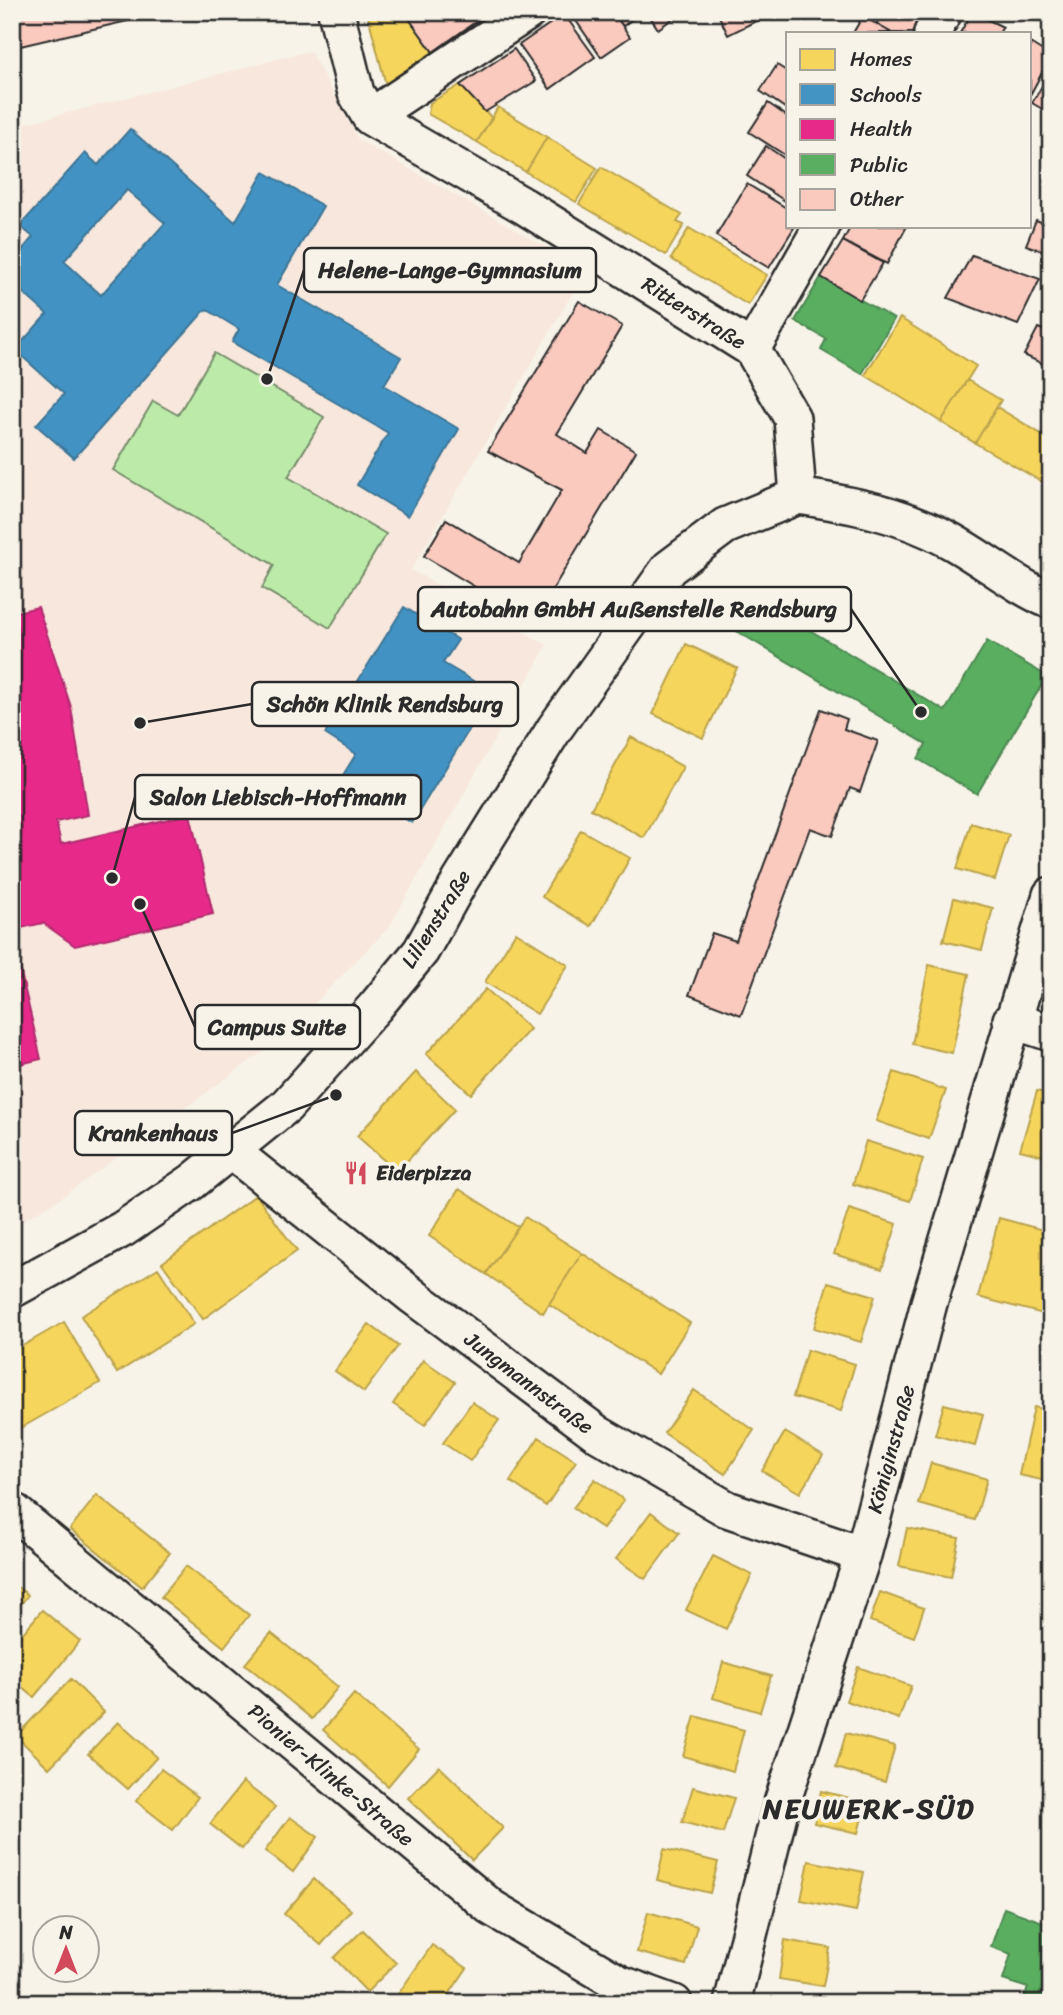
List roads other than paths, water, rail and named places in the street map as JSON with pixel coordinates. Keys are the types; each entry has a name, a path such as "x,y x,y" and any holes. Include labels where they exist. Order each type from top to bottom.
{"street":[{"path":"336,12 356,93 370,117 528,12"},
{"path":"933,32 944,12"},
{"name":"Ritterstraße","path":"370,117 524,206 752,349 792,418 798,496"},
{"path":"752,349 821,228"},
{"path":"798,496 864,507 947,539 1030,592 1051,601"},
{"name":"Lilienstraße","path":"12,1290 123,1229 192,1182 286,1106 421,951 460,881 555,728 669,568 725,526 798,496"},
{"name":"Königinstraße","path":"732,2003 781,1806 863,1555 929,1303 1011,1020 1051,895"},
{"path":"1011,1020 1051,1033"},
{"name":"Jungmannstraße","path":"230,1150 414,1297 598,1434 727,1509 863,1555"},
{"name":"Pionier-Klinke-Straße","path":"12,1510 492,1908 619,1983 674,2003"}],"place":[{"name":"Helene-Lange-Gymnasium","path":"267,379"},
{"name":"Autobahn GmbH Außenstelle Rendsburg","path":"921,712"},
{"name":"Schön Klinik Rendsburg","path":"140,723"},
{"name":"Salon Liebisch-Hoffmann","path":"112,878"},
{"name":"Campus Suite","path":"140,904"},
{"name":"Krankenhaus","path":"336,1095"},
{"name":"Eiderpizza","path":"356,1173"}],"district":[{"name":"NEUWERK-SÜD","path":"869,1808"}]}
